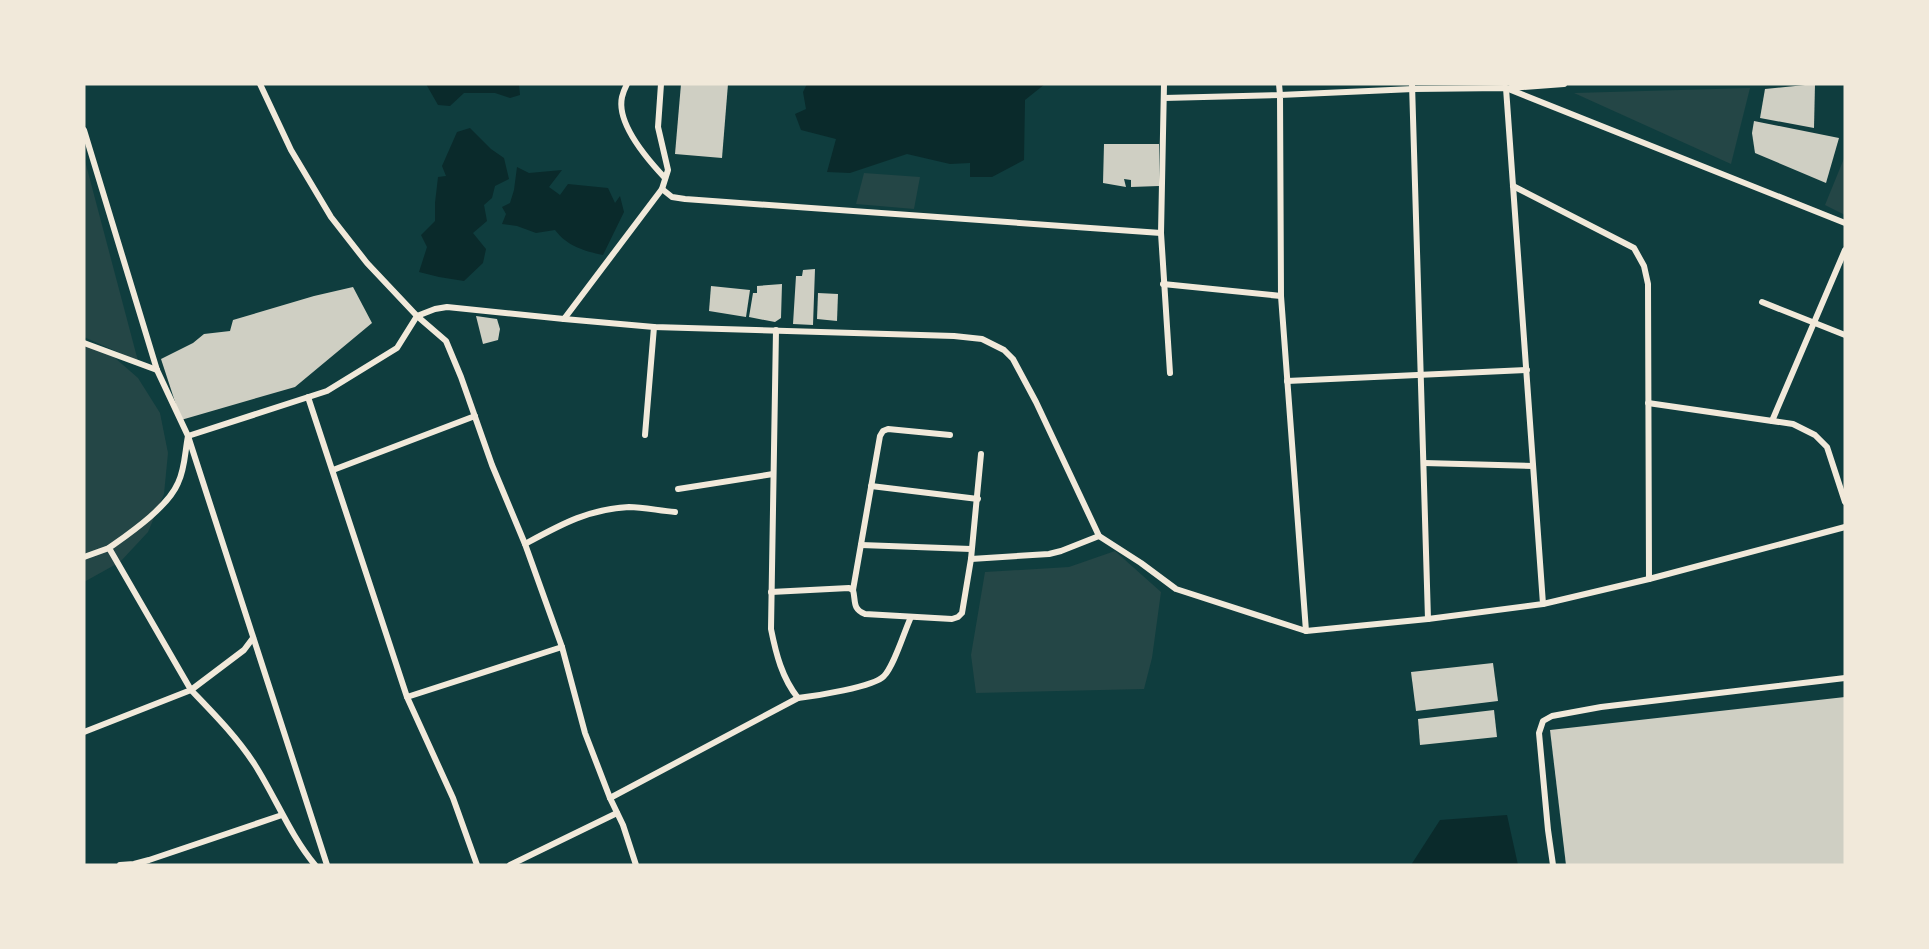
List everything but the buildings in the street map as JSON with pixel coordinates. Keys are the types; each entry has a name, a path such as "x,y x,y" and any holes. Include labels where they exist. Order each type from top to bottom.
{"street":[{"path":"260,84 291,150 331,217 367,263 417,316 446,341 461,376 492,465 525,544 562,647 585,733 623,825 636,865"},
{"path":"627,84 621,99 622,112 629,132 666,178"},
{"path":"564,319 662,189 668,170 658,127 662,84"},
{"path":"1164,84 1161,233 1170,373"},
{"path":"1279,84 1281,296 1306,631"},
{"path":"1164,98 1280,95 1412,86 1506,88 1564,84"},
{"path":"1412,86 1428,620"},
{"path":"1506,88 1543,604"},
{"path":"1506,88 1845,223"},
{"path":"84,130 157,369 188,436 327,865"},
{"path":"1513,186 1634,248 1644,266 1647,284 1649,579"},
{"path":"662,189 672,197 685,199 1161,233"},
{"path":"1772,421 1845,250"},
{"path":"1163,284 1281,296"},
{"path":"1762,302 1845,334"},
{"path":"188,436 327,391 398,348 417,316 435,309 447,308 654,327 954,336 982,339 1004,350 1013,359 1036,402 1099,536 1176,589 1306,631 1428,620 1543,604 1649,579 1845,527"},
{"path":"645,435 654,327"},
{"path":"776,330 771,629 788,685 798,698"},
{"path":"84,343 157,369"},
{"path":"1287,381 1527,370"},
{"path":"308,397 407,697 453,798 477,865"},
{"path":"1648,403 1793,424 1815,435 1827,447 1845,502"},
{"path":"333,470 475,417"},
{"path":"950,435 888,429 880,436 853,590 858,612 951,619 962,614 971,559 981,454"},
{"path":"84,557 109,548 141,525 168,498 178,484 188,436"},
{"path":"1424,463 1533,466"},
{"path":"678,489 773,474"},
{"path":"871,486 978,499"},
{"path":"525,544 572,519 601,510 631,507 675,512"},
{"path":"971,559 1049,554 1099,536"},
{"path":"861,546 972,549"},
{"path":"109,548 140,598 165,647 191,690 233,734 315,865"},
{"path":"771,592 849,588 853,590"},
{"path":"610,798 798,698 871,684 883,678 911,617"},
{"path":"84,732 191,690 244,650 253,638"},
{"path":"407,697 562,647"},
{"path":"1553,865 1539,733 1543,721 1552,716 1601,707 1845,678"},
{"path":"510,865 617,813"},
{"path":"120,865 150,862 282,815"}],"shaded area":[{"path":"426,84 519,84 520,95 510,98 495,93 464,93 450,106 438,105"},
{"path":"807,84 1045,84 1025,100 1024,160 992,177 970,177 970,163 950,164 907,154 850,173 827,172 836,139 801,130 795,114 806,109 803,92"},
{"path":"1750,88 1731,164 1574,93"},
{"path":"470,128 491,149 504,158 509,179 495,186 492,198 484,205 487,221 473,233 486,249 483,263 464,281 419,272 427,247 421,235 435,221 438,177 446,176 442,166 457,132"},
{"path":"1845,156 1845,215 1825,205"},
{"path":"84,157 138,361 84,337"},
{"path":"517,167 529,173 562,170 549,187 560,195 568,184 608,188 615,203 620,196 624,212 603,255 576,247 555,230 536,233 517,226 502,224 506,214 502,207 510,203"},
{"path":"864,173 920,177 914,209 856,204"},
{"path":"84,341 107,351 138,378 160,413 168,453 164,494 148,532 120,562 84,582"},
{"path":"1115,551 1161,592 1152,658 1144,689 976,693 971,655 985,572 1069,567"},
{"path":"1507,815 1518,865 1411,865 1440,820"}]}
